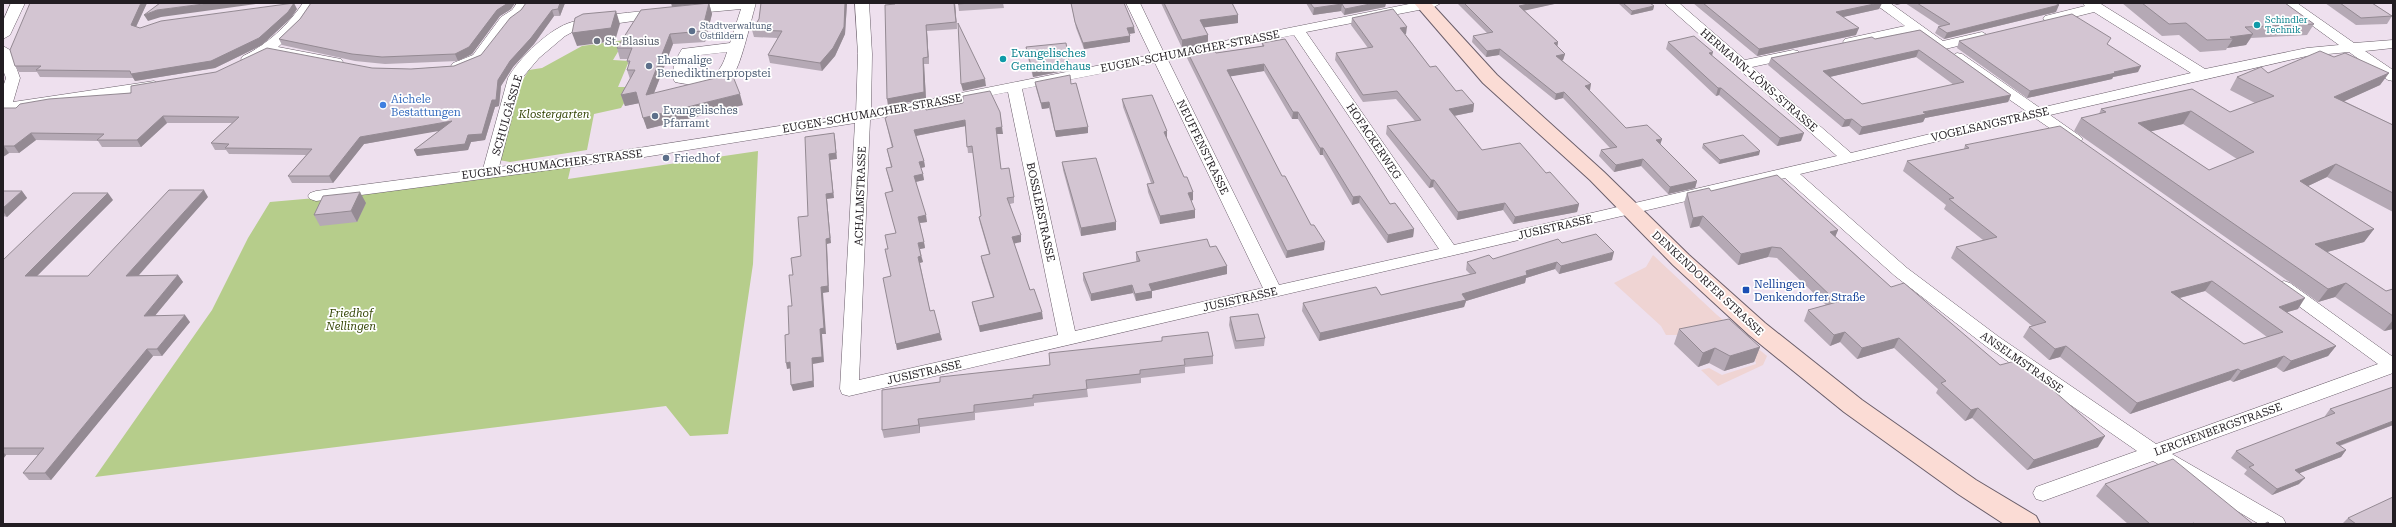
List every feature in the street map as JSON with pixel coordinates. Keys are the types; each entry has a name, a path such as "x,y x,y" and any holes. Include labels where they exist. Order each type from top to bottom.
{"main road":[{"name":"DENKENDORFER STRASSE","path":"1427,4 1490,79 1597,176 1730,306 1814,377 1935,464 2026,524"}],"street":[{"path":"3,35 18,3"},
{"path":"236,66 268,49 297,22 310,3"},
{"path":"444,68 472,62 478,58 506,20 521,10 524,3"},
{"name":"ACHALMSTRASSE","path":"849,389 859,237 866,3"},
{"name":"NEUFFENSTRASSE","path":"1133,3 1273,291"},
{"name":"HERMANN-LÖNS-STRASSE","path":"1671,3 1848,157"},
{"path":"1881,3 2087,147"},
{"path":"2288,3 2393,77"},
{"path":"735,47 749,4"},
{"name":"SCHULGÄSSLE","path":"490,172 516,78 523,67 568,28 584,22 749,4"},
{"name":"EUGEN-SCHUMACHER-STRASSE","path":"316,196 632,154 863,116 1427,4"},
{"path":"2038,22 2093,5 2203,74"},
{"path":"1837,44 1917,28"},
{"name":"HOFACKERWEG","path":"1298,30 1449,251"},
{"path":"1941,46 1993,33"},
{"name":"VOGELSANGSTRASSE","path":"1630,209 2289,55 2351,47 2393,44"},
{"path":"268,49 349,65"},
{"path":"3,50 13,78 3,109 171,82"},
{"path":"1742,64 1807,51"},
{"name":"BOSSLERSTRASSE","path":"1014,86 1068,339"},
{"name":"ANSELMSTRASSE","path":"1788,172 1884,258 1928,294 1993,342 2153,452 2276,524"},
{"name":"JUSISTRASSE","path":"849,389 1630,209"},
{"path":"2270,277 2393,366"},
{"name":"LERCHENBERGSTRASSE","path":"2043,493 2393,366"}],"shaded area":[{"path":"1653,255 1717,315 1767,356 1763,365 1718,386 1701,370 1709,368 1722,375 1756,364 1755,359 1723,328 1691,335 1666,335 1661,326 1614,283 1646,267"}],"green space":[{"name":"Klostergarten","path":"625,40 613,60 629,61 618,87 634,87 621,108 594,114 587,150 510,162 499,160 522,81 529,70 542,68 582,46"},
{"name":"Friedhof Nellingen","path":"758,151 753,264 728,434 690,436 666,406 95,477 212,310 248,238 270,202 384,192 571,166 568,179"}],"building":[{"path":"30,3 141,3 131,25 140,28 161,21 294,3 288,12 259,38 211,61 131,74 130,71 36,70 41,66 15,66 10,50"},
{"path":"160,3 211,3 157,10 144,15"},
{"path":"311,3 508,3 497,10 469,47 455,54 382,57 352,54 279,39 300,19"},
{"path":"526,3 560,3 558,9 552,10 531,38 510,61 498,80 496,100 492,100 482,134 468,135 465,144 414,150 452,121 360,137 329,176 288,176 312,149 225,148 229,144 211,143 239,117 163,116 137,140 97,140 104,134 31,133 14,146 3,146 3,108 16,108 20,104 49,99 131,93 131,86 216,72 267,48 372,68 411,69 454,66 481,55 510,18 521,10"},
{"path":"709,3 702,31 670,34 646,95 732,74 740,94 643,118 636,92 621,95 635,70 627,70 630,61 627,61 632,48 617,48 641,10"},
{"path":"761,3 845,3 844,27 833,48 820,63 768,55 782,31 752,30 759,19"},
{"path":"895,3 954,3 956,22 926,25 928,57 923,58 924,92 887,99 885,5"},
{"path":"1071,3 1124,3 1134,27 1127,28 1130,36 1083,43 1075,22"},
{"path":"1164,3 1232,3 1238,15 1200,20 1208,35 1182,40"},
{"path":"1310,3 1375,3 1345,9 1342,4 1314,8"},
{"path":"1464,3 1533,3 1519,6 1558,42 1554,43 1565,54 1556,56 1591,84 1585,86 1626,128 1647,125 1662,139 1656,140 1697,181 1670,187 1643,159 1616,165 1601,150 1617,147 1564,92 1556,94 1500,49 1487,51 1473,36 1493,32"},
{"path":"1623,3 1650,3 1654,6 1632,11"},
{"path":"1703,3 1879,3 1836,12 1859,28 1759,49"},
{"path":"1917,3 2055,3 2059,5 1947,33 1938,27 1950,24"},
{"path":"2142,3 2285,3 2314,24 2245,27 2253,34 2230,37 2233,39 2207,40 2186,23 2169,24"},
{"path":"2340,3 2372,3 2392,16 2361,18"},
{"path":"1393,9 1407,27 1400,28 1430,67 1436,66 1456,91 1462,90 1474,104 1449,109 1482,150 1520,143 1546,173 1550,172 1579,204 1515,217 1505,203 1458,212 1434,180 1431,180 1387,126 1421,120 1397,91 1363,95 1336,53 1373,47 1352,18"},
{"path":"616,11 611,28 572,33 575,18 583,14"},
{"path":"2072,14 2111,38 2107,44 2141,66 2114,72 2116,73 2030,91 1959,41"},
{"path":"958,23 985,79 961,84"},
{"path":"1920,30 2011,95 1923,112 1926,114 1862,127 1852,119 1845,120 1771,58 1872,37 1875,39","holes":["1919,50 1964,82 1862,104 1823,71"]},
{"path":"1694,36 1713,52 1709,53 1804,133 1780,138 1721,88 1718,88 1668,42"},
{"path":"1285,39 1390,204 1395,203 1414,229 1388,235 1360,196 1353,197 1323,148 1320,148 1298,112 1293,112 1264,64 1227,70 1282,176 1285,176 1311,225 1314,225 1325,242 1287,251 1187,51 1213,46 1216,53 1264,46 1262,43"},
{"path":"1066,43 1069,62 1032,69 1026,47"},
{"path":"2320,51 2334,57 2345,53 2389,73 2334,97 2393,125 2393,193 2336,164 2300,181 2374,229 2315,244 2386,291 2393,289 2393,316 2346,283 2328,289 2081,118 2106,112 2101,109 2192,89 2230,112 2274,96 2237,77 2261,67 2268,73","holes":["2191,111 2254,152 2209,170 2138,123"]},
{"path":"1070,75 1071,84 1076,83 1088,127 1055,131 1049,102 1041,103 1035,82"},
{"path":"990,91 1000,112 1002,127 996,128 1001,169 1009,168 1014,197 1007,198 1021,235 1012,237 1030,290 1034,289 1042,312 979,326 972,302 994,297 981,256 990,254 979,217 981,216 972,146 967,147 965,120 914,130 924,161 919,162 923,174 914,176 926,215 918,217 924,242 918,243 921,256 918,257 930,311 934,310 940,333 896,344 883,278 891,276 885,249 888,249 885,235 896,233 885,193 893,191 886,168 892,167 887,149 893,147 885,118 887,117 887,112 925,104 926,110 963,103 963,96"},
{"path":"1152,95 1167,131 1164,132 1184,177 1187,177 1193,192 1188,193 1195,210 1160,216 1147,184 1154,183 1122,99"},
{"path":"2060,126 2305,298 2279,307 2336,346 2291,361 2284,356 2241,371 2238,369 2137,403 2066,346 2055,349 2029,327 2046,322 1956,247 1997,237 1949,199 1954,198 1907,161 1969,148 1965,145","holes":["2212,281 2283,332 2244,344 2171,292"]},
{"path":"834,133 836,153 829,154 833,193 826,194 830,238 826,239 828,286 821,287 824,328 820,329 822,357 812,358 813,381 791,385 790,362 786,363 785,335 789,334 788,306 792,306 789,275 793,275 791,258 801,256 798,217 808,216 805,137"},
{"path":"1743,135 1760,151 1720,160 1703,144"},
{"path":"1096,158 1116,222 1081,228 1062,162"},
{"path":"1777,175 1838,230 1830,232 1891,287 1904,283 2000,365 2019,360 2105,436 2034,460 1978,408 1971,410 1941,383 1946,381 1899,338 1862,348 1845,332 1834,335 1808,310 1837,302 1781,248 1772,247 1741,254 1703,216 1693,218 1687,193 1709,188 1711,191"},
{"path":"169,190 204,190 126,276 178,275 144,316 185,315 157,349 147,349 45,473 23,473 44,448 3,448 3,260 73,193 108,193 25,276 88,276"},
{"path":"3,191 22,191 3,208"},
{"path":"360,192 351,211 314,215 323,196"},
{"path":"1596,234 1614,252 1561,266 1557,262 1526,271 1527,275 1462,294 1466,300 1320,333 1303,303 1376,287 1381,295 1476,273 1467,262 1489,255 1493,259 1558,239 1562,243"},
{"path":"1207,239 1210,247 1216,246 1227,266 1149,284 1152,291 1135,294 1132,285 1091,294 1083,273 1140,261 1136,252"},
{"path":"1258,314 1265,338 1236,341 1230,317"},
{"path":"1729,319 1760,347 1730,356 1715,348 1703,353 1679,329"},
{"path":"1208,332 1213,356 1184,359 1185,365 1140,370 1140,374 1086,380 1087,389 1033,395 1033,398 974,405 974,412 918,419 919,425 882,430 882,390 940,382 940,377 1050,365 1049,353 1162,341 1162,337"},
{"path":"2393,387 2393,421 2336,443 2346,450 2295,470 2305,478 2277,489 2249,467 2254,465 2236,451 2335,413 2330,409"},
{"path":"2173,459 2253,524 2150,524 2105,484"},
{"path":"2393,497 2393,524 2356,524 2348,518"}],"place":[{"name":"Schindler Technik","path":"2257,25"},
{"name":"Stadtverwaltung Ostfildern","path":"692,31"},
{"name":"St. Blasius","path":"597,41"},
{"name":"Evangelisches Gemeindehaus","path":"1003,59"},
{"name":"Ehemalige Benediktinerpropstei","path":"649,66"},
{"name":"Aichele Bestattungen","path":"383,105"},
{"name":"Evangelisches Pfarramt","path":"655,116"},
{"name":"Friedhof","path":"666,158"},
{"name":"Nellingen Denkendorfer Straße","path":"1746,290"}]}
